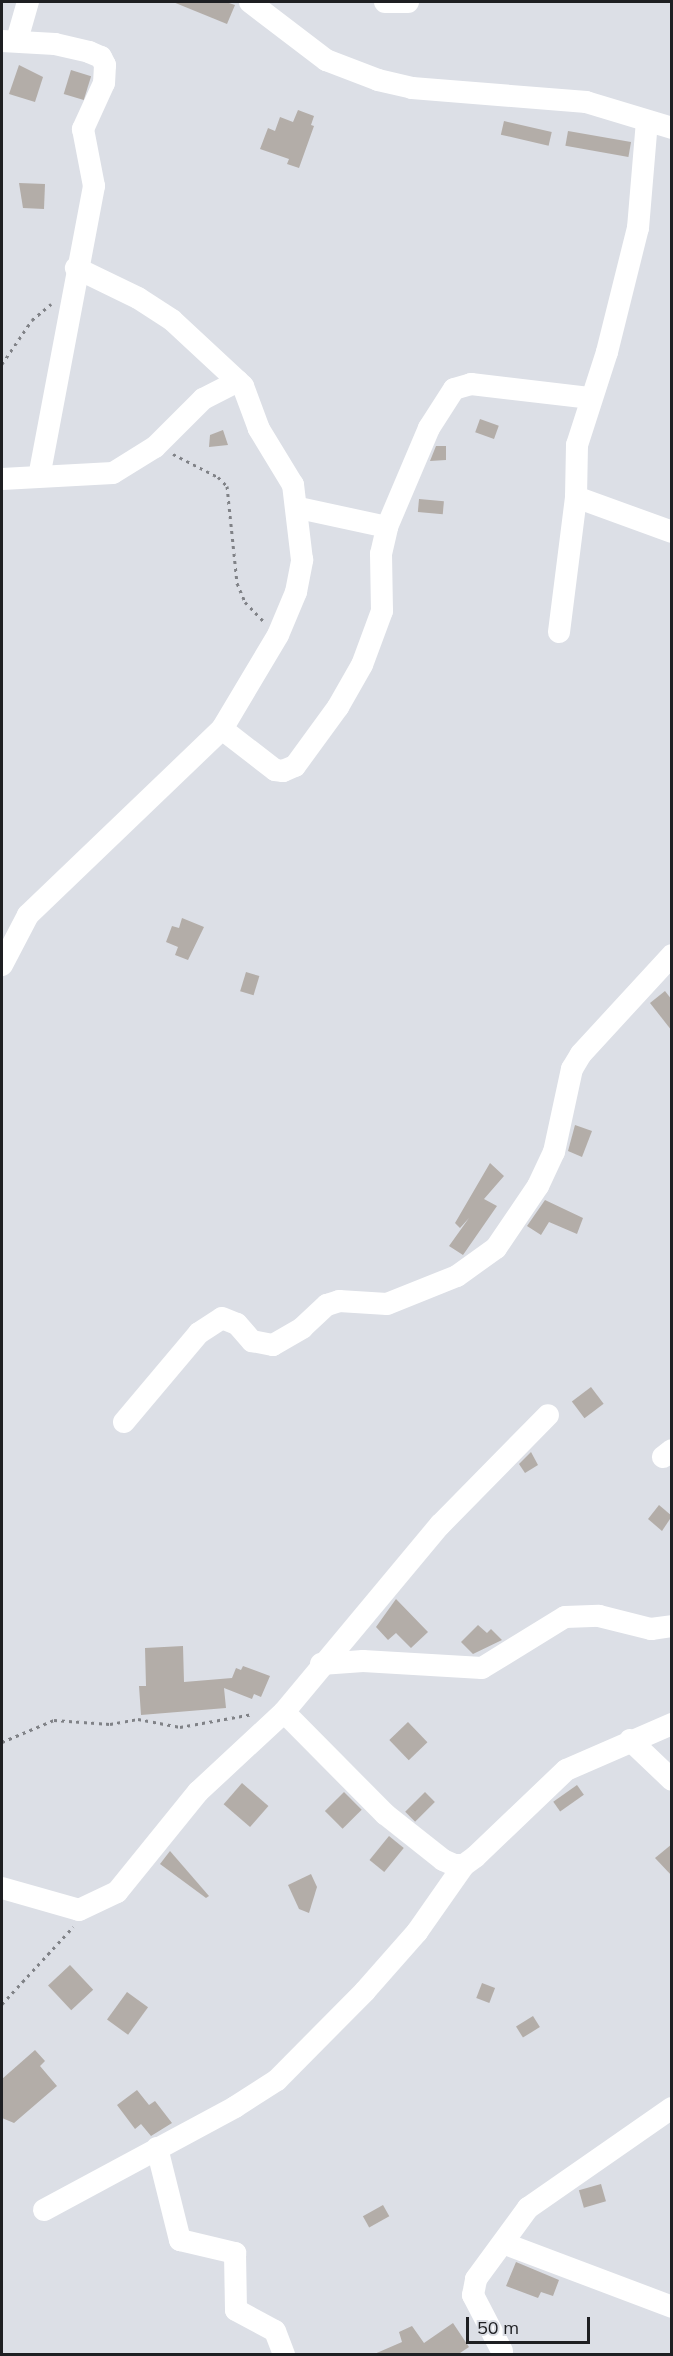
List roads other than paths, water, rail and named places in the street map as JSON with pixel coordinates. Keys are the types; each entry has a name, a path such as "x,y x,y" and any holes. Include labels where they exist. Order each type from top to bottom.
{"street":[{"path":"28,2 9,40 89,52 101,57 105,65 104,83 83,129 94,186 76,268 39,476"},
{"path":"250,2 326,60 378,80 412,88 586,102 672,128"},
{"path":"385,2 408,2"},
{"path":"559,632 576,497 577,445 607,352 638,228 647,121"},
{"path":"2,964 28,915 222,729 278,635 296,592 302,560 299,507 293,485 268,447 238,381 172,320 138,298 76,268"},
{"path":"2,479 113,473 155,447 203,399 238,381"},
{"path":"222,729 274,770 295,766 338,707 377,632 385,591 381,554 387,527 429,428 454,389 471,384 591,398"},
{"path":"576,497 672,532"},
{"path":"299,507 387,527"},
{"path":"124,1422 199,1333 222,1318 237,1324 252,1341 273,1345 302,1328 327,1305 339,1300 387,1304 457,1276 496,1248 538,1186 555,1152 572,1069 581,1054 669,961"},
{"path":"2,1888 65,1908 79,1910 92,1906 117,1892 198,1792 285,1712 321,1664 447,1518 548,1415"},
{"path":"321,1664 363,1661 482,1668 565,1617 599,1617 651,1629 672,1626"},
{"path":"285,1712 410,1835 443,1860 464,1865"},
{"path":"44,2210 235,2108 277,2080 365,1991 417,1932 464,1865 566,1770 630,1740 672,1724"},
{"path":"630,1740 672,1780"},
{"path":"502,2351 473,2295 476,2279 528,2208 672,2108"},
{"path":"157,2148 180,2240 235,2253 236,2310 275,2331 284,2355"},
{"path":"503,2243 672,2307"}]}
